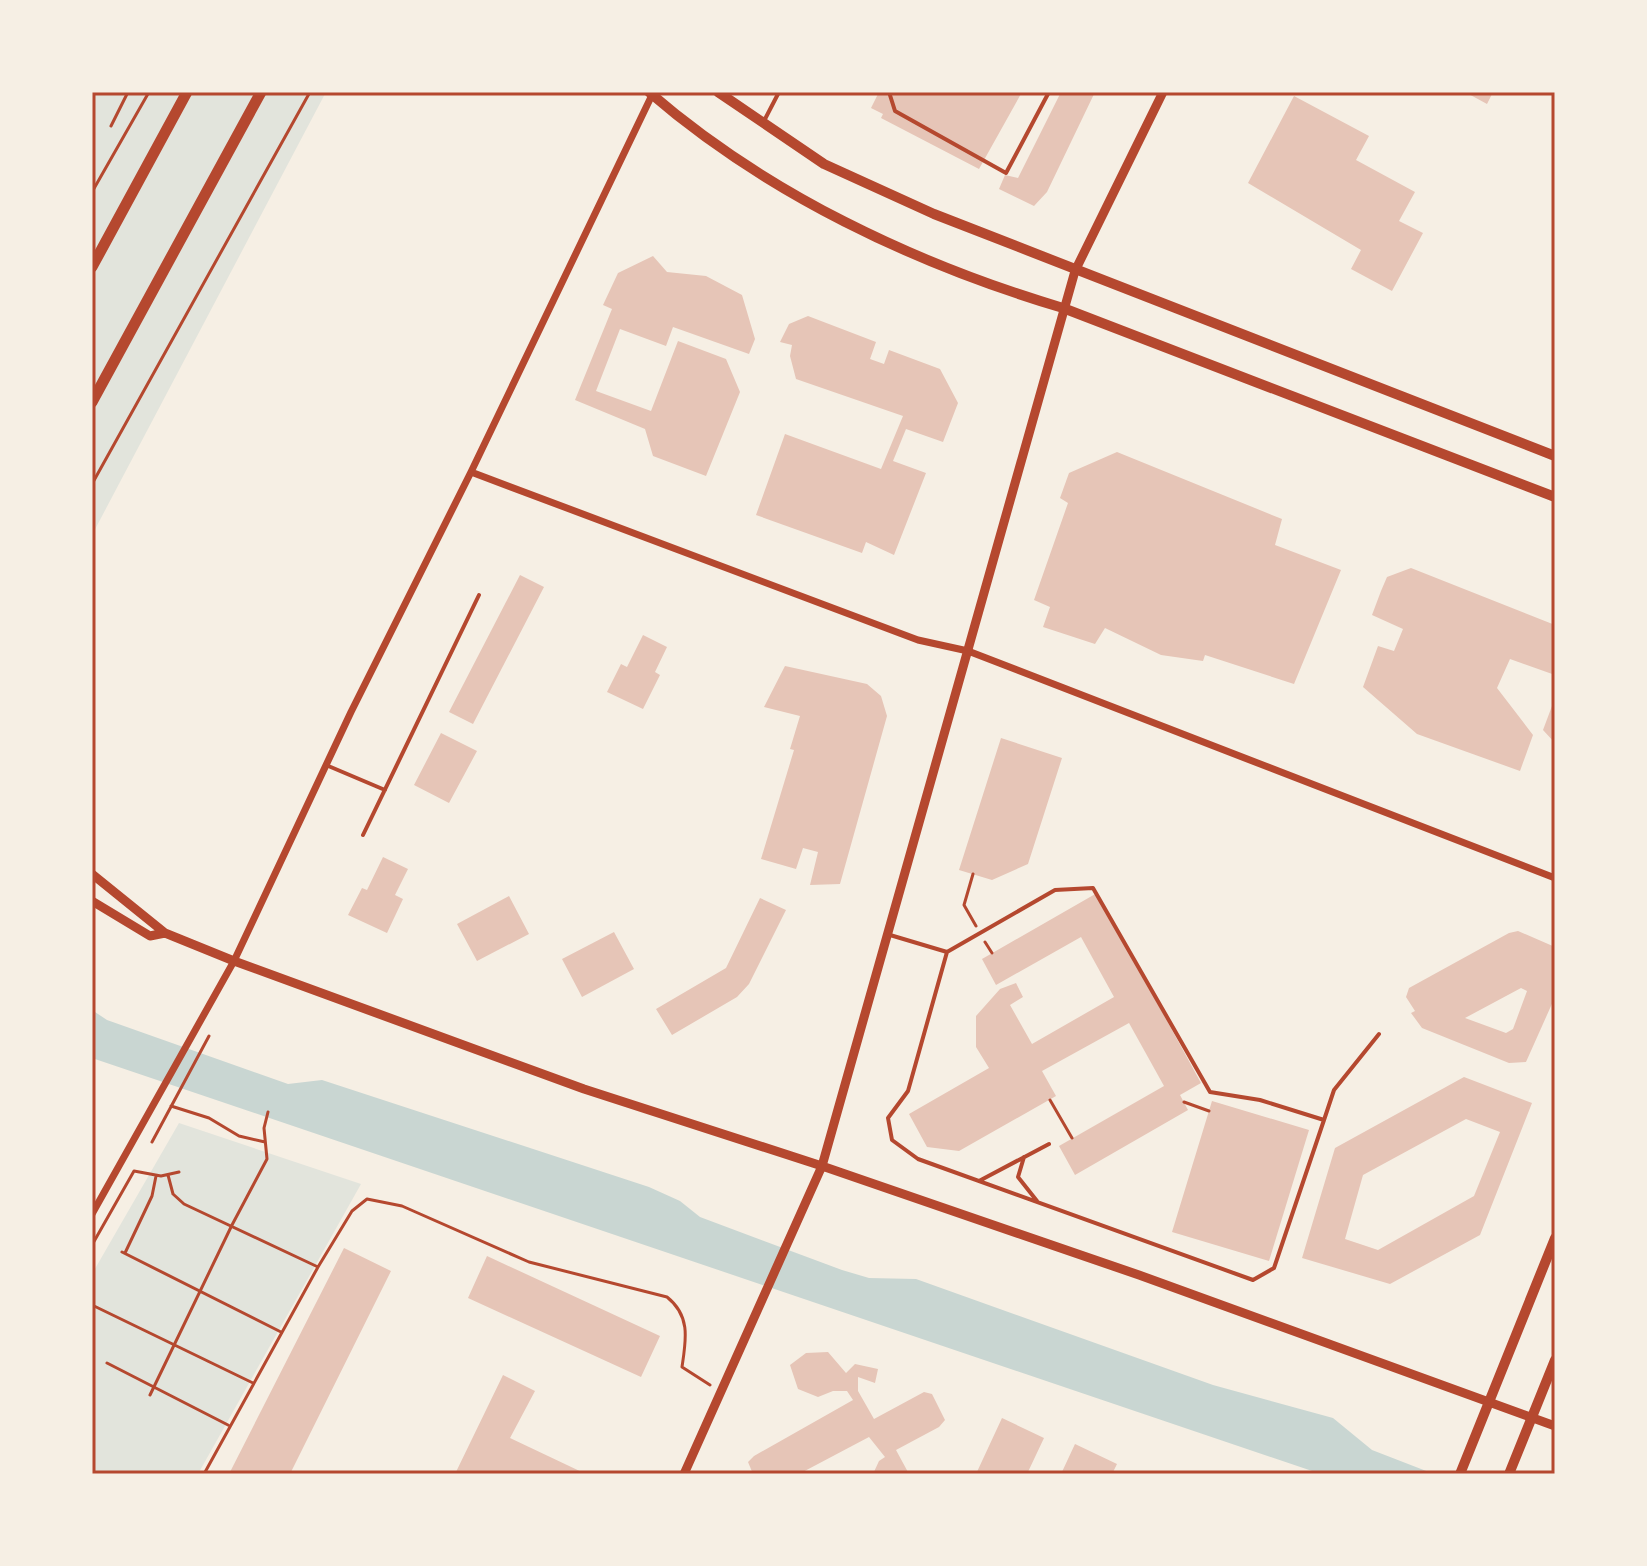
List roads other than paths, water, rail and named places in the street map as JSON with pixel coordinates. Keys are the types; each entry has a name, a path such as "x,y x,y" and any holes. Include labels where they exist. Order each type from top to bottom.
{"main road":[{"path":"92,267 187,92"},
{"path":"92,402 261,92"},
{"path":"718,92 824,164 934,214 1555,456"},
{"path":"651,94 765,177 847,223 990,286 1063,308 1555,497"},
{"path":"1460,1474 1555,1238"},
{"path":"1509,1474 1555,1360"}],"street":[{"path":"684,1474 822,1166 1063,308 1075,271 1163,92"},
{"path":"92,1214 234,961 651,94"},
{"path":"471,472 918,640 968,651 1555,878"},
{"path":"92,874 165,933 234,961 584,1089 822,1166 1555,1426"},
{"path":"92,901 150,936 165,933"}],"lane":[{"path":"764,121 779,92"},
{"path":"889,92 895,111 1006,173 1049,92"},
{"path":"363,835 479,595"},
{"path":"326,765 385,790"},
{"path":"1324,1120 1260,1100 1210,1092 1093,888 1055,890 947,952 908,1091 888,1118 892,1140 918,1159 1253,1280 1274,1268 1324,1120 1334,1090 1379,1034"},
{"path":"888,934 947,952"},
{"path":"979,1181 1049,1144"},
{"path":"1024,1157 1018,1177 1039,1203"}]}
